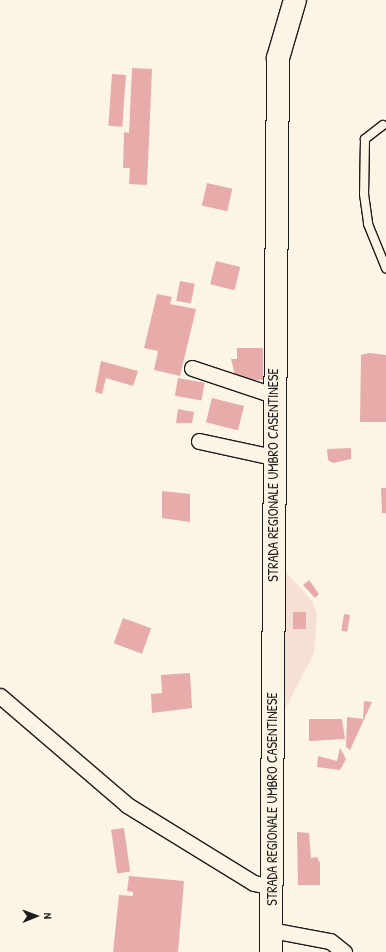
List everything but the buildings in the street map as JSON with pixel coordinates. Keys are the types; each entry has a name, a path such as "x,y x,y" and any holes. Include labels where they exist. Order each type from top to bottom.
{"main road":[{"name":"STRADA REGIONALE UMBRO CASENTINESE","path":"271,952 273,395 278,58 295,0"}],"street":[{"path":"192,368 273,395"},
{"path":"198,441 273,457"},
{"path":"0,696 127,805 254,883 272,887"},
{"path":"271,930 330,941 344,952"}],"lane":[{"path":"383,125 365,140 364,194 368,224 386,268"}],"shaded area":[{"path":"285,571 313,602 317,615 314,653 283,713"}]}
